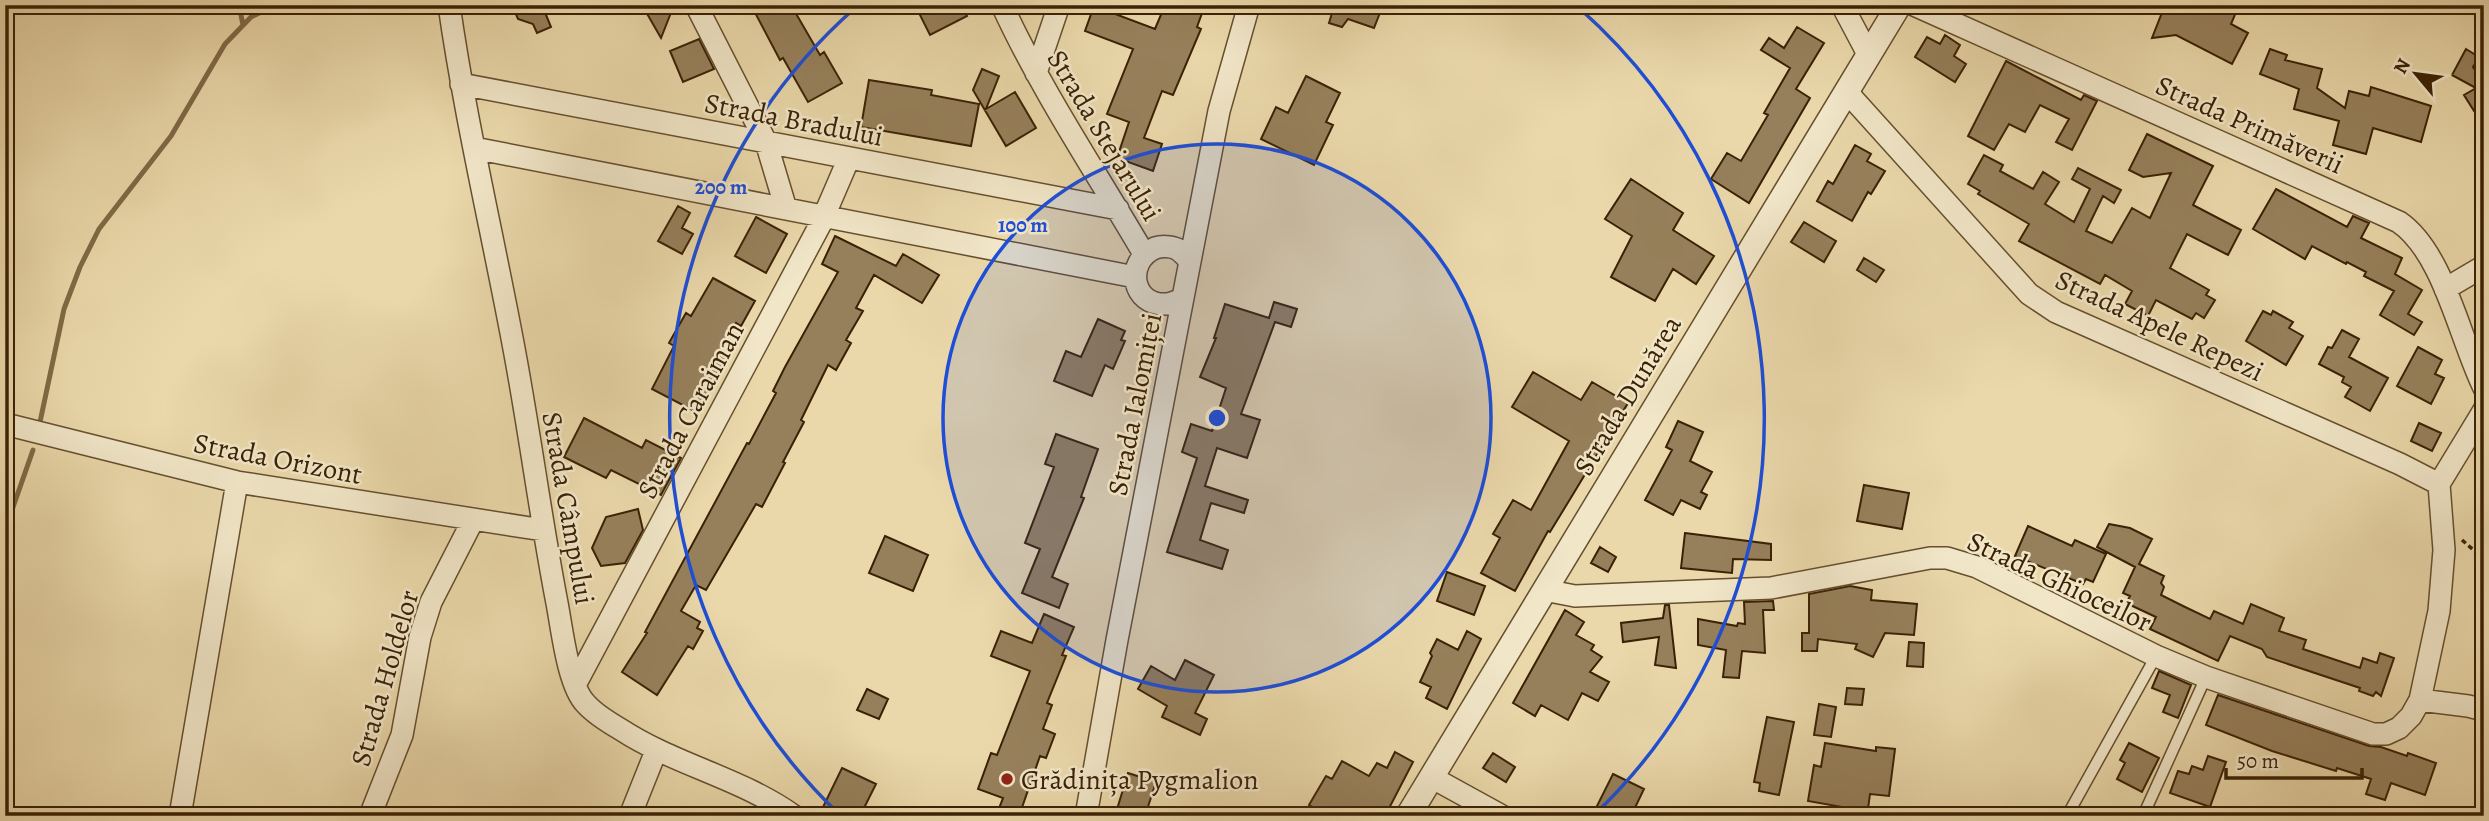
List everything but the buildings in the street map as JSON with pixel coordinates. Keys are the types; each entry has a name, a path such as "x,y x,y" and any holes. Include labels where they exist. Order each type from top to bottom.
{"street":[{"name":"Strada Câmpului","path":"449,5 461,84 513,340 543,530 566,654 575,685 584,703 656,751 747,788 777,803 794,816"},
{"path":"696,5 766,142 786,209"},
{"name":"Strada Stejarului","path":"1002,5 1017,40 1144,254"},
{"path":"1036,73 1059,5"},
{"name":"Strada Ialomiței","path":"1086,816 1189,260 1219,111 1249,5"},
{"path":"1842,5 1869,56"},
{"name":"Strada Dunărea","path":"1408,816 1899,5"},
{"name":"Strada Primăverii","path":"1914,5 2393,218 2416,237 2429,257 2445,289 2482,383"},
{"name":"Strada Bradului","path":"461,84 1118,209"},
{"name":"Strada Apele Repezi","path":"1846,91 2029,294 2040,302 2056,312 2400,464 2439,484"},
{"path":"474,149 1135,277 1140,292 1152,302 1167,304 1182,299"},
{"name":"Strada Caraiman","path":"575,685 825,217 849,158"},
{"name":"Strada Stejarului","path":"1135,277 1137,264 1144,254 1159,246 1176,248 1189,260"},
{"path":"2445,289 2484,266"},
{"path":"2484,410 2439,484 2444,550 2439,611 2420,700 2484,710"},
{"name":"Strada Orizont","path":"5,426 237,482 543,530"},
{"path":"180,816 237,482"},
{"name":"Strada Holdelor","path":"370,816 402,735 420,637 431,602 473,520"},
{"name":"Strada Ghioceilor","path":"1544,590 1575,596 1771,588 1930,558 1947,558 1977,567 2156,656 2206,677 2374,734 2386,734 2399,728 2411,716 2420,700"},
{"path":"630,816 656,751"},
{"path":"1431,777 1502,816"}],"lane":[{"path":"2067,816 2156,656"},
{"path":"2143,816 2206,677"}],"waterway":[{"path":"239,5 243,25"},
{"path":"40,422 64,309 80,267 99,229 171,136 225,44 251,17 276,5"},
{"path":"5,530 33,450"}],"place":[{"name":"Grădinița Pygmalion","path":"1007,779"}]}
